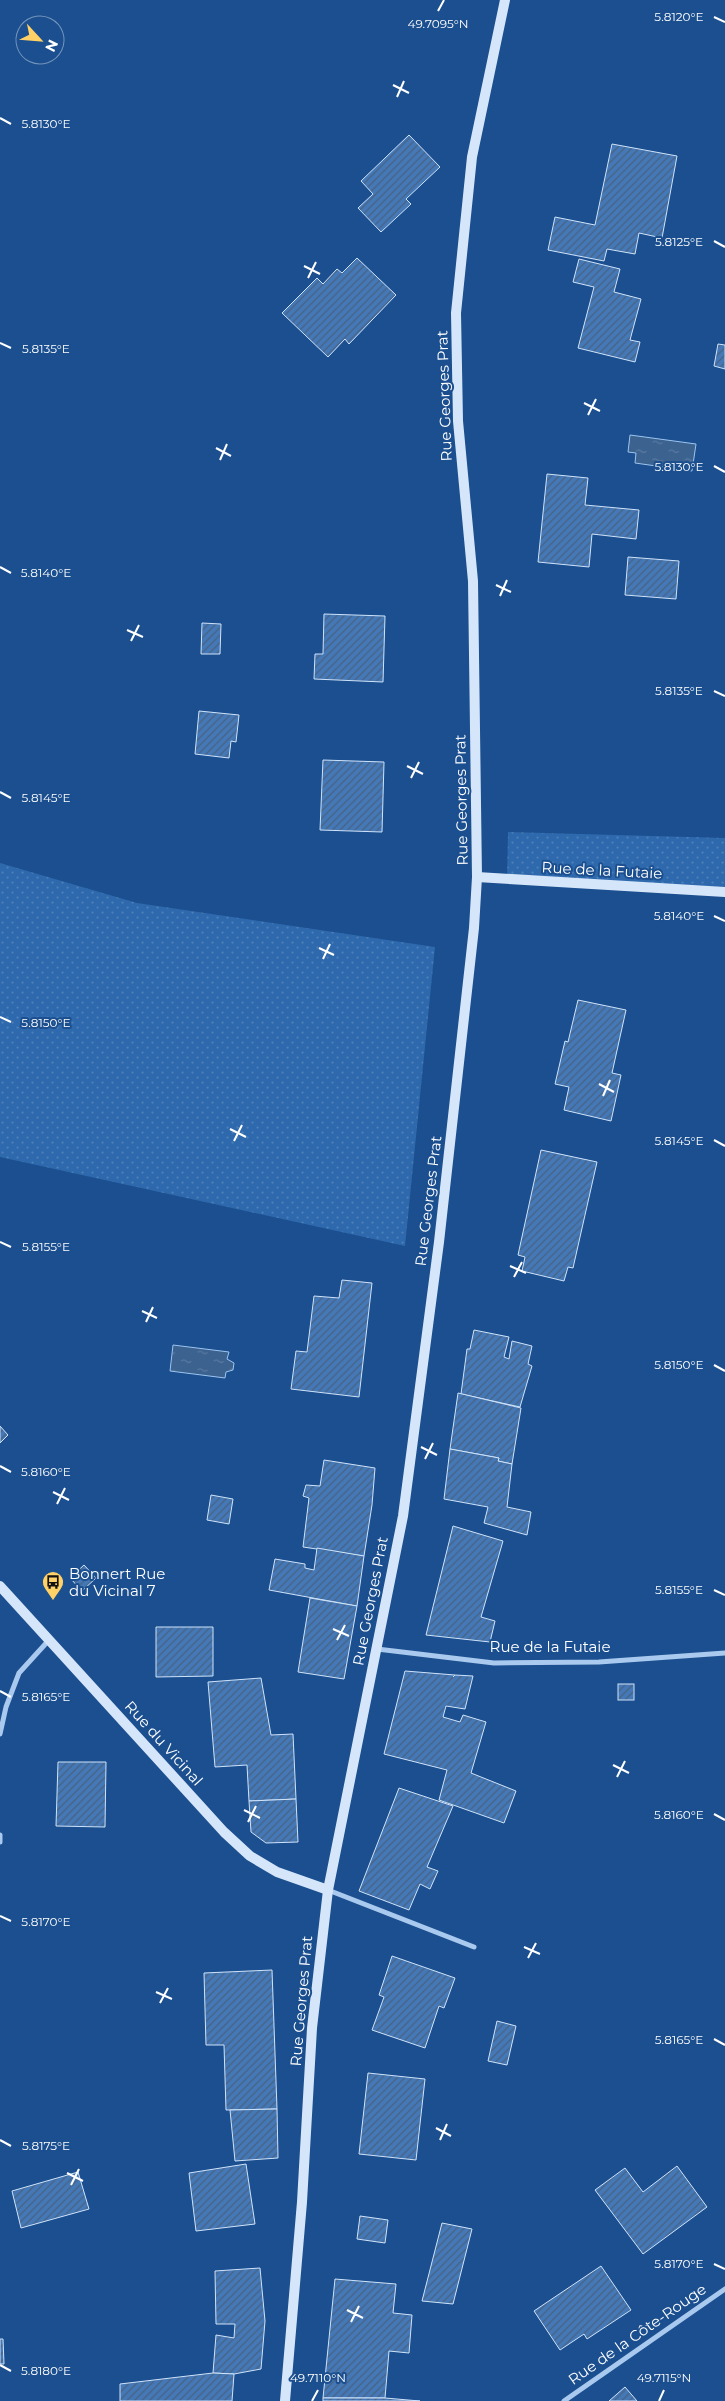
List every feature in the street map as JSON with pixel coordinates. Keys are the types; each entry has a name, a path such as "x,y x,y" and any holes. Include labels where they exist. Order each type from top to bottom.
{"street":[{"name":"Rue Georges Prat","path":"286,2401 302,2202 312,2028 328,1890 403,1516 438,1252 474,928 477,877 473,580 458,421 456,314 472,157 505,0"},
{"name":"Rue de la Futaie","path":"477,877 725,892"},
{"name":"Rue du Vicinal","path":"0,1586 224,1832 250,1856 277,1872 328,1890"},
{"path":"0,1734 6,1707 19,1672 50,1639"},
{"name":"Rue de la Futaie","path":"376,1649 494,1663 599,1662 725,1653"},
{"path":"0,1835 0,1842"},
{"path":"328,1890 474,1948"},
{"name":"Rue de la Côte-Rouge","path":"564,2401 725,2288"}],"shaded area":[{"path":"508,832 725,838 725,892 507,880"},
{"path":"0,863 137,903 435,947 405,1246 0,1157"}],"water":[{"path":"630,435 696,444 692,471 635,463 636,453 628,452"},
{"path":"173,1345 229,1352 227,1359 234,1363 233,1370 226,1372 225,1378 170,1371"}],"building":[{"path":"409,135 440,167 406,199 411,204 381,232 358,208 373,194 361,181"},
{"path":"612,144 677,156 662,238 639,233 635,254 607,249 604,261 548,250 555,217 595,225"},
{"path":"357,258 396,295 349,344 345,339 328,357 282,313 317,278 323,284 337,269 342,273"},
{"path":"579,259 620,269 614,292 641,299 630,340 640,342 635,362 578,348 594,287 573,282"},
{"path":"718,344 725,345 725,369 714,366"},
{"path":"547,474 588,478 585,505 639,510 636,539 592,534 589,567 538,562"},
{"path":"628,557 679,561 676,599 625,595"},
{"path":"324,614 385,616 383,682 314,679 315,654 323,654"},
{"path":"202,623 221,624 220,654 201,654"},
{"path":"199,711 239,715 236,742 231,741 229,758 195,754"},
{"path":"323,760 384,762 382,832 320,830"},
{"path":"578,1000 626,1010 612,1073 621,1075 611,1121 564,1110 569,1087 555,1084 565,1041 568,1042"},
{"path":"541,1150 597,1162 573,1268 568,1267 564,1281 522,1271 525,1257 518,1255"},
{"path":"342,1280 372,1283 359,1397 291,1389 296,1351 307,1352 314,1296 339,1298"},
{"path":"474,1330 509,1337 504,1357 509,1359 512,1341 532,1346 528,1364 532,1366 520,1407 461,1394 467,1349 470,1349"},
{"path":"458,1393 521,1408 512,1464 498,1461 499,1458 450,1449"},
{"path":"0,1426 8,1435 0,1443"},
{"path":"450,1449 499,1458 498,1461 512,1464 507,1507 531,1512 527,1535 484,1523 488,1507 444,1499"},
{"path":"324,1460 375,1468 372,1505 364,1556 303,1547 309,1498 303,1496 306,1485 320,1486"},
{"path":"211,1495 233,1499 229,1524 207,1520"},
{"path":"453,1526 503,1541 481,1617 495,1621 490,1642 426,1635"},
{"path":"317,1548 364,1556 357,1606 269,1590 275,1559 305,1564 305,1568 314,1570"},
{"path":"84,1565 96,1578 82,1591 70,1578"},
{"path":"310,1598 357,1606 344,1679 298,1672"},
{"path":"156,1627 213,1627 213,1676 156,1677"},
{"path":"405,1671 473,1676 465,1709 446,1706 443,1717 460,1722 463,1715 486,1722 471,1773 516,1791 504,1823 439,1800 447,1770 384,1754"},
{"path":"261,1678 271,1735 293,1734 296,1799 249,1801 247,1765 215,1767 208,1682"},
{"path":"618,1684 634,1684 634,1700 618,1700"},
{"path":"58,1762 106,1762 105,1827 56,1826"},
{"path":"399,1788 453,1806 427,1867 438,1871 430,1889 420,1884 409,1910 359,1891"},
{"path":"296,1799 298,1842 266,1843 251,1832 249,1801"},
{"path":"392,1956 455,1978 444,2008 439,2006 425,2048 372,2030 384,1997 379,1995"},
{"path":"272,1970 277,2109 226,2110 224,2045 206,2045 204,1973"},
{"path":"497,2021 516,2026 507,2065 488,2061"},
{"path":"368,2073 425,2079 416,2160 359,2154"},
{"path":"277,2109 278,2158 235,2161 230,2110"},
{"path":"246,2164 255,2224 196,2231 189,2173"},
{"path":"677,2166 707,2207 643,2254 595,2190 625,2168 643,2192"},
{"path":"78,2172 89,2209 21,2228 12,2191"},
{"path":"360,2216 388,2220 385,2243 357,2239"},
{"path":"442,2223 472,2229 453,2304 422,2301"},
{"path":"601,2266 631,2310 587,2339 584,2334 560,2350 534,2311"},
{"path":"260,2268 265,2321 261,2369 234,2374 213,2373 216,2335 234,2338 235,2324 216,2324 215,2271"},
{"path":"335,2279 396,2284 393,2313 412,2315 409,2353 389,2351 385,2398 323,2398"},
{"path":"0,2339 3,2339 4,2364 0,2364"},
{"path":"213,2373 234,2374 232,2401 120,2401 120,2384"},
{"path":"625,2387 637,2401 609,2401"},
{"path":"323,2398 385,2398 420,2401 323,2401"}],"place":[{"name":"Bonnert Rue du Vicinal 7","path":"53,1601"}]}
